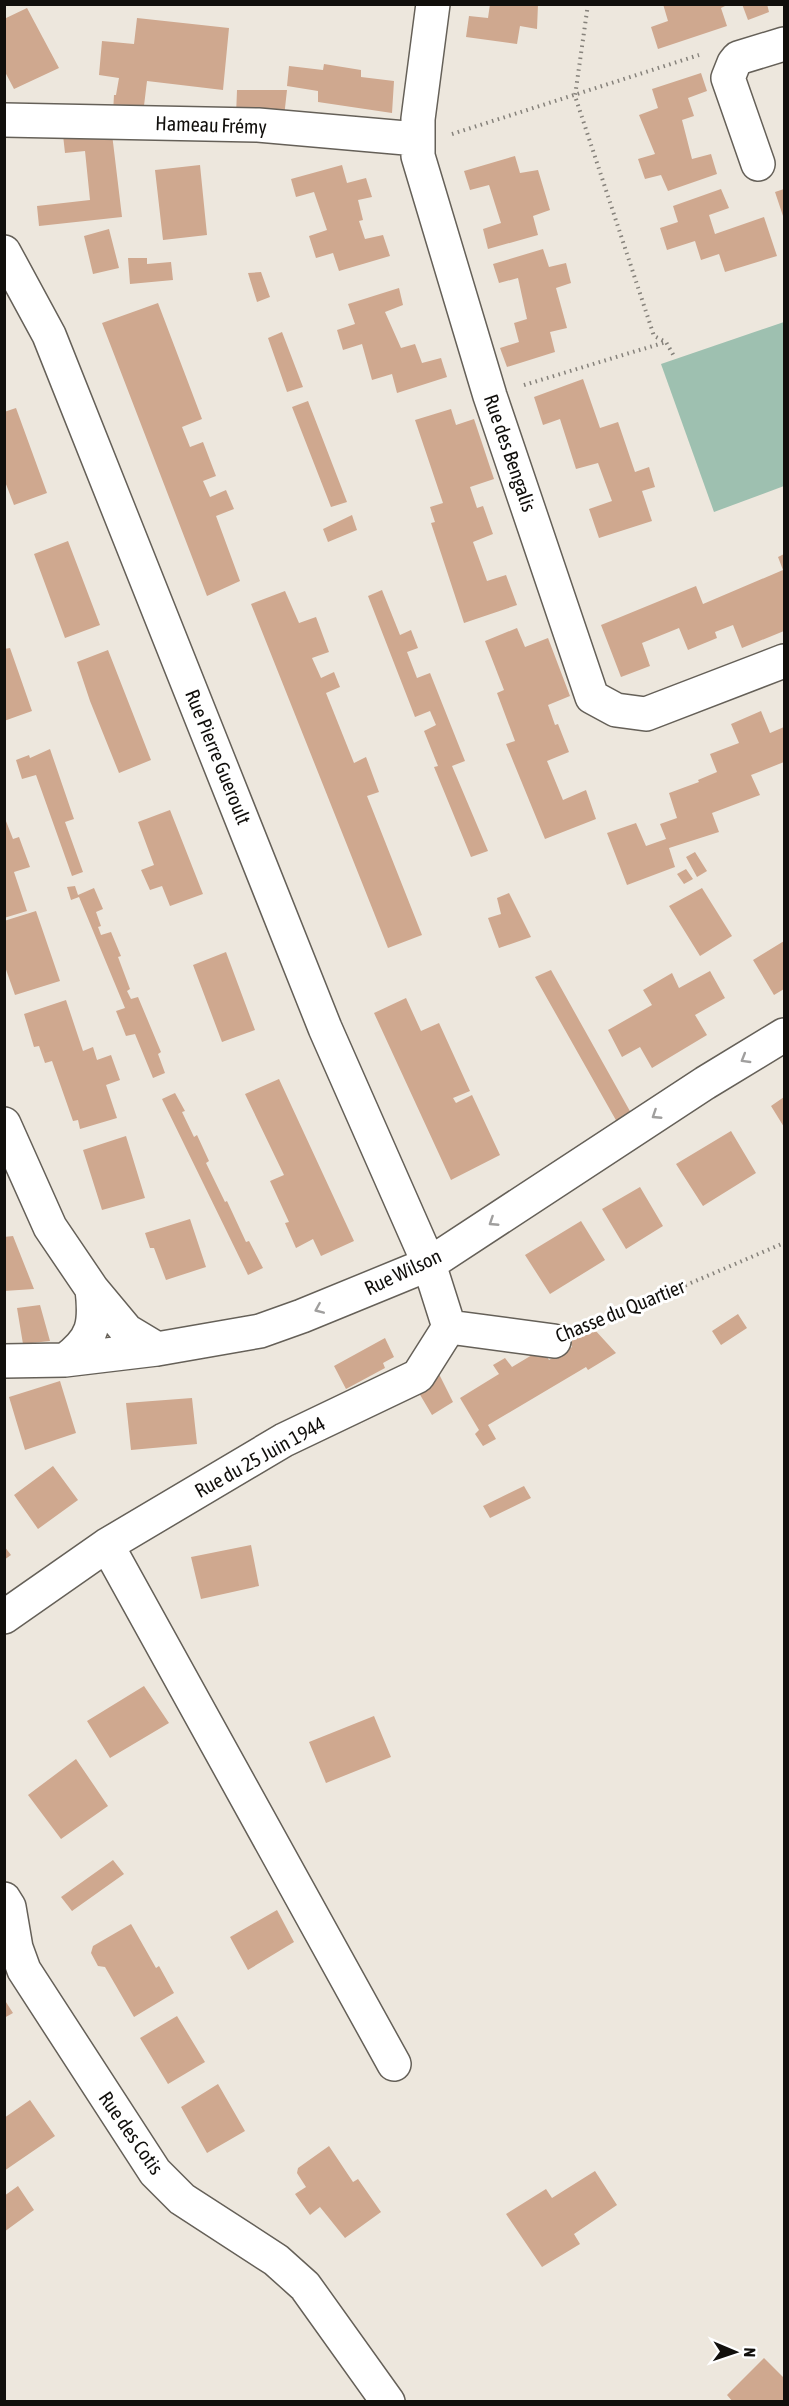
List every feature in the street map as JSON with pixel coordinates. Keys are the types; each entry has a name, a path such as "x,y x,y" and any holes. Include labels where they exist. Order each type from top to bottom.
{"street":[{"name":"Rue des Bengalis","path":"433,4 418,118 418,156 490,396 592,697 616,710 646,714 784,661"},
{"path":"759,164 728,78 738,58 784,44"},
{"name":"Hameau Frémy","path":"4,120 258,125 417,139"},
{"name":"Rue Pierre Gueroult","path":"4,252 49,335 326,1028 429,1264"},
{"name":"Rue Wilson","path":"4,1361 65,1360 157,1349 260,1331 429,1264 705,1083 784,1035"},
{"path":"4,1124 50,1227 92,1289 126,1331 157,1349"},
{"path":"429,1264 449,1327"},
{"path":"65,1360 82,1348 92,1327 94,1305 92,1289"},
{"name":"Chasse du Quartier","path":"449,1327 555,1341"},
{"name":"Rue du 25 Juin 1944","path":"4,1617 107,1545 284,1440 418,1376 449,1327"},
{"path":"107,1545 394,2064"},
{"name":"Rue des Cotis","path":"4,1899 9,1907 16,1948 24,1970 155,2172 182,2199 276,2260 305,2286 388,2402"}],"path":[{"path":"588,4 575,96 654,336 666,342 675,358"},
{"path":"417,139 459,134 704,53 738,58"},
{"path":"490,396 666,342"},
{"name":"Chasse du Quartier","path":"555,1341 784,1243"}],"green space":[{"path":"784,322 784,486 714,512 661,364"}],"building":[{"path":"490,4 538,4 537,29 520,26 517,44 466,37 469,16 488,18"},
{"path":"663,4 729,4 721,8 727,26 658,49 651,27 668,21"},
{"path":"742,4 767,4 769,12 748,20"},
{"path":"27,8 59,68 14,89 4,70 4,19"},
{"path":"137,18 229,28 223,90 147,81 143,114 113,113 114,95 116,95 119,78 99,75 102,41 134,44"},
{"path":"324,64 361,70 361,77 394,81 392,113 318,102 318,91 287,86 289,66 323,70"},
{"path":"701,73 707,91 688,98 694,116 682,120 692,159 711,154 717,174 668,191 661,175 645,179 638,159 655,154 639,115 658,108 652,89"},
{"path":"237,90 287,90 284,117 236,116"},
{"path":"112,134 122,217 39,226 37,206 90,200 85,151 65,153 63,135"},
{"path":"515,156 520,173 538,170 550,210 533,216 538,235 488,249 483,229 501,223 489,185 470,190 464,171"},
{"path":"200,165 207,235 163,240 155,170"},
{"path":"342,165 347,183 366,178 372,197 358,200 363,220 359,221 365,239 383,235 390,256 339,271 333,253 316,258 309,236 327,230 314,192 296,197 291,179"},
{"path":"721,189 729,208 709,215 715,234 764,217 777,256 725,272 719,254 701,260 695,241 667,250 660,228 678,222 673,206"},
{"path":"784,189 784,219 775,192"},
{"path":"109,229 119,268 93,274 84,236"},
{"path":"543,249 549,267 566,263 571,283 556,288 567,328 550,332 555,352 507,367 500,348 519,342 514,323 527,319 518,278 499,283 493,264"},
{"path":"128,258 147,258 147,264 171,262 173,280 130,284"},
{"path":"261,272 270,297 257,302 248,273"},
{"path":"399,288 403,305 385,312 401,348 415,344 422,363 441,358 447,377 397,393 392,374 372,380 362,344 343,350 337,330 355,324 348,304"},
{"path":"158,303 202,419 182,427 190,447 203,442 216,476 203,481 210,497 226,490 234,509 216,516 240,581 207,596 102,323"},
{"path":"282,332 303,387 287,392 268,338"},
{"path":"583,379 600,428 618,422 635,472 649,467 655,487 642,491 652,521 599,538 589,509 612,501 598,463 576,469 560,419 543,425 534,397"},
{"path":"308,401 347,502 331,507 292,407"},
{"path":"16,408 47,493 14,505 4,479 4,412"},
{"path":"451,409 456,425 474,419 494,479 470,487 477,508 483,506 493,534 473,542 487,581 506,575 517,605 464,623 431,523 435,522 430,507 443,503 415,420"},
{"path":"352,515 357,530 328,542 323,529"},
{"path":"68,541 100,625 65,638 34,554"},
{"path":"784,554 784,631 742,648 733,625 715,632 717,638 688,650 679,628 642,643 650,666 621,677 601,625 696,586 703,604 783,570 778,557"},
{"path":"382,590 400,635 411,630 418,648 407,652 417,678 430,673 465,761 452,766 488,851 471,857 434,767 438,766 424,731 436,725 430,711 415,717 368,596"},
{"path":"285,591 299,623 316,617 329,652 312,658 321,678 334,672 340,687 326,693 354,763 366,757 379,792 367,796 422,935 388,948 251,604"},
{"path":"517,628 525,647 548,638 570,696 548,705 569,752 547,761 563,800 586,790 596,819 545,839 506,744 515,741 497,693 504,690 485,641"},
{"path":"10,648 32,711 4,721 4,649"},
{"path":"108,650 151,760 119,773 77,662"},
{"path":"761,711 770,733 784,727 784,762 751,775 760,795 712,813 719,832 669,848 675,867 627,885 607,833 636,823 646,846 666,839 660,824 677,818 669,793 699,782 698,780 717,772 710,754 739,743 731,724"},
{"path":"50,749 74,819 65,822 83,872 72,876 36,775 22,779 16,760 29,755 30,758"},
{"path":"170,810 203,894 170,906 162,886 150,890 141,870 154,865 138,822"},
{"path":"4,816 13,839 19,837 30,867 14,872 27,911 4,918"},
{"path":"695,852 707,871 697,877 686,857"},
{"path":"686,869 693,879 684,884 677,874"},
{"path":"75,886 78,895 94,888 103,909 96,912 101,926 98,927 101,935 111,932 121,956 118,957 130,989 127,991 131,999 138,997 161,1052 158,1054 165,1073 153,1078 135,1034 126,1036 116,1011 125,1008 79,897 71,900 67,887"},
{"path":"702,888 732,936 700,956 669,906"},
{"path":"509,893 531,937 499,948 488,918 501,914 497,898"},
{"path":"36,911 60,981 15,995 4,964 4,921"},
{"path":"784,941 784,989 774,995 753,960"},
{"path":"226,952 255,1030 222,1042 193,965"},
{"path":"551,970 631,1113 617,1122 535,977"},
{"path":"710,971 725,998 695,1015 707,1035 652,1068 640,1047 622,1057 608,1030 652,1005 643,990 672,973 679,988"},
{"path":"406,998 421,1031 439,1023 470,1091 453,1098 456,1103 472,1095 500,1155 451,1180 374,1013"},
{"path":"66,1000 83,1051 93,1047 97,1060 111,1055 120,1080 106,1085 117,1118 80,1129 78,1120 73,1121 52,1061 45,1063 39,1046 34,1047 24,1014"},
{"path":"279,1079 354,1241 321,1256 313,1239 296,1248 285,1223 289,1222 270,1181 284,1175 245,1094"},
{"path":"175,1093 185,1111 182,1112 194,1137 197,1135 209,1161 206,1163 225,1202 227,1201 246,1242 249,1241 263,1268 248,1275 162,1099"},
{"path":"784,1097 784,1127 771,1106"},
{"path":"731,1131 756,1173 703,1206 676,1164"},
{"path":"126,1136 145,1198 102,1210 83,1150"},
{"path":"640,1187 663,1226 626,1249 602,1209"},
{"path":"190,1219 206,1267 166,1280 154,1248 150,1248 145,1233"},
{"path":"581,1221 605,1260 550,1294 525,1255"},
{"path":"13,1236 34,1289 4,1291 4,1237"},
{"path":"40,1305 50,1341 23,1344 17,1308"},
{"path":"738,1314 747,1328 721,1345 712,1331"},
{"path":"595,1330 616,1353 588,1370 586,1367 488,1425 496,1439 483,1446 475,1434 479,1430 460,1398 499,1374 493,1365 505,1358 512,1367 542,1349 549,1360 572,1347 570,1341"},
{"path":"385,1338 394,1357 383,1363 385,1368 346,1389 334,1366"},
{"path":"438,1372 453,1402 432,1415 419,1393"},
{"path":"60,1381 76,1433 25,1450 9,1397"},
{"path":"192,1398 197,1444 131,1450 126,1403"},
{"path":"53,1466 78,1500 38,1529 14,1495"},
{"path":"524,1486 531,1498 490,1518 483,1506"},
{"path":"251,1545 259,1586 201,1599 191,1557"},
{"path":"4,1546 11,1555 4,1560"},
{"path":"144,1686 169,1723 110,1758 87,1721"},
{"path":"374,1716 391,1757 326,1783 309,1742"},
{"path":"76,1759 108,1806 61,1839 28,1795"},
{"path":"113,1860 124,1874 72,1911 61,1897"},
{"path":"277,1910 294,1942 248,1970 230,1937"},
{"path":"131,1924 156,1968 159,1966 174,1993 134,2017 105,1967 98,1966 91,1953 93,1946"},
{"path":"4,1999 13,2013 4,2018"},
{"path":"177,2016 205,2062 168,2084 140,2038"},
{"path":"218,2084 245,2131 207,2153 181,2107"},
{"path":"30,2100 55,2136 4,2171 4,2118"},
{"path":"329,2146 353,2182 358,2179 381,2212 345,2238 320,2207 310,2215 295,2194 306,2187 297,2173 298,2168"},
{"path":"595,2171 617,2205 574,2234 580,2244 542,2267 506,2214 546,2189 552,2198"},
{"path":"18,2186 34,2210 4,2232 4,2196"},
{"path":"764,2358 784,2378 784,2402 733,2402 727,2395"}]}
